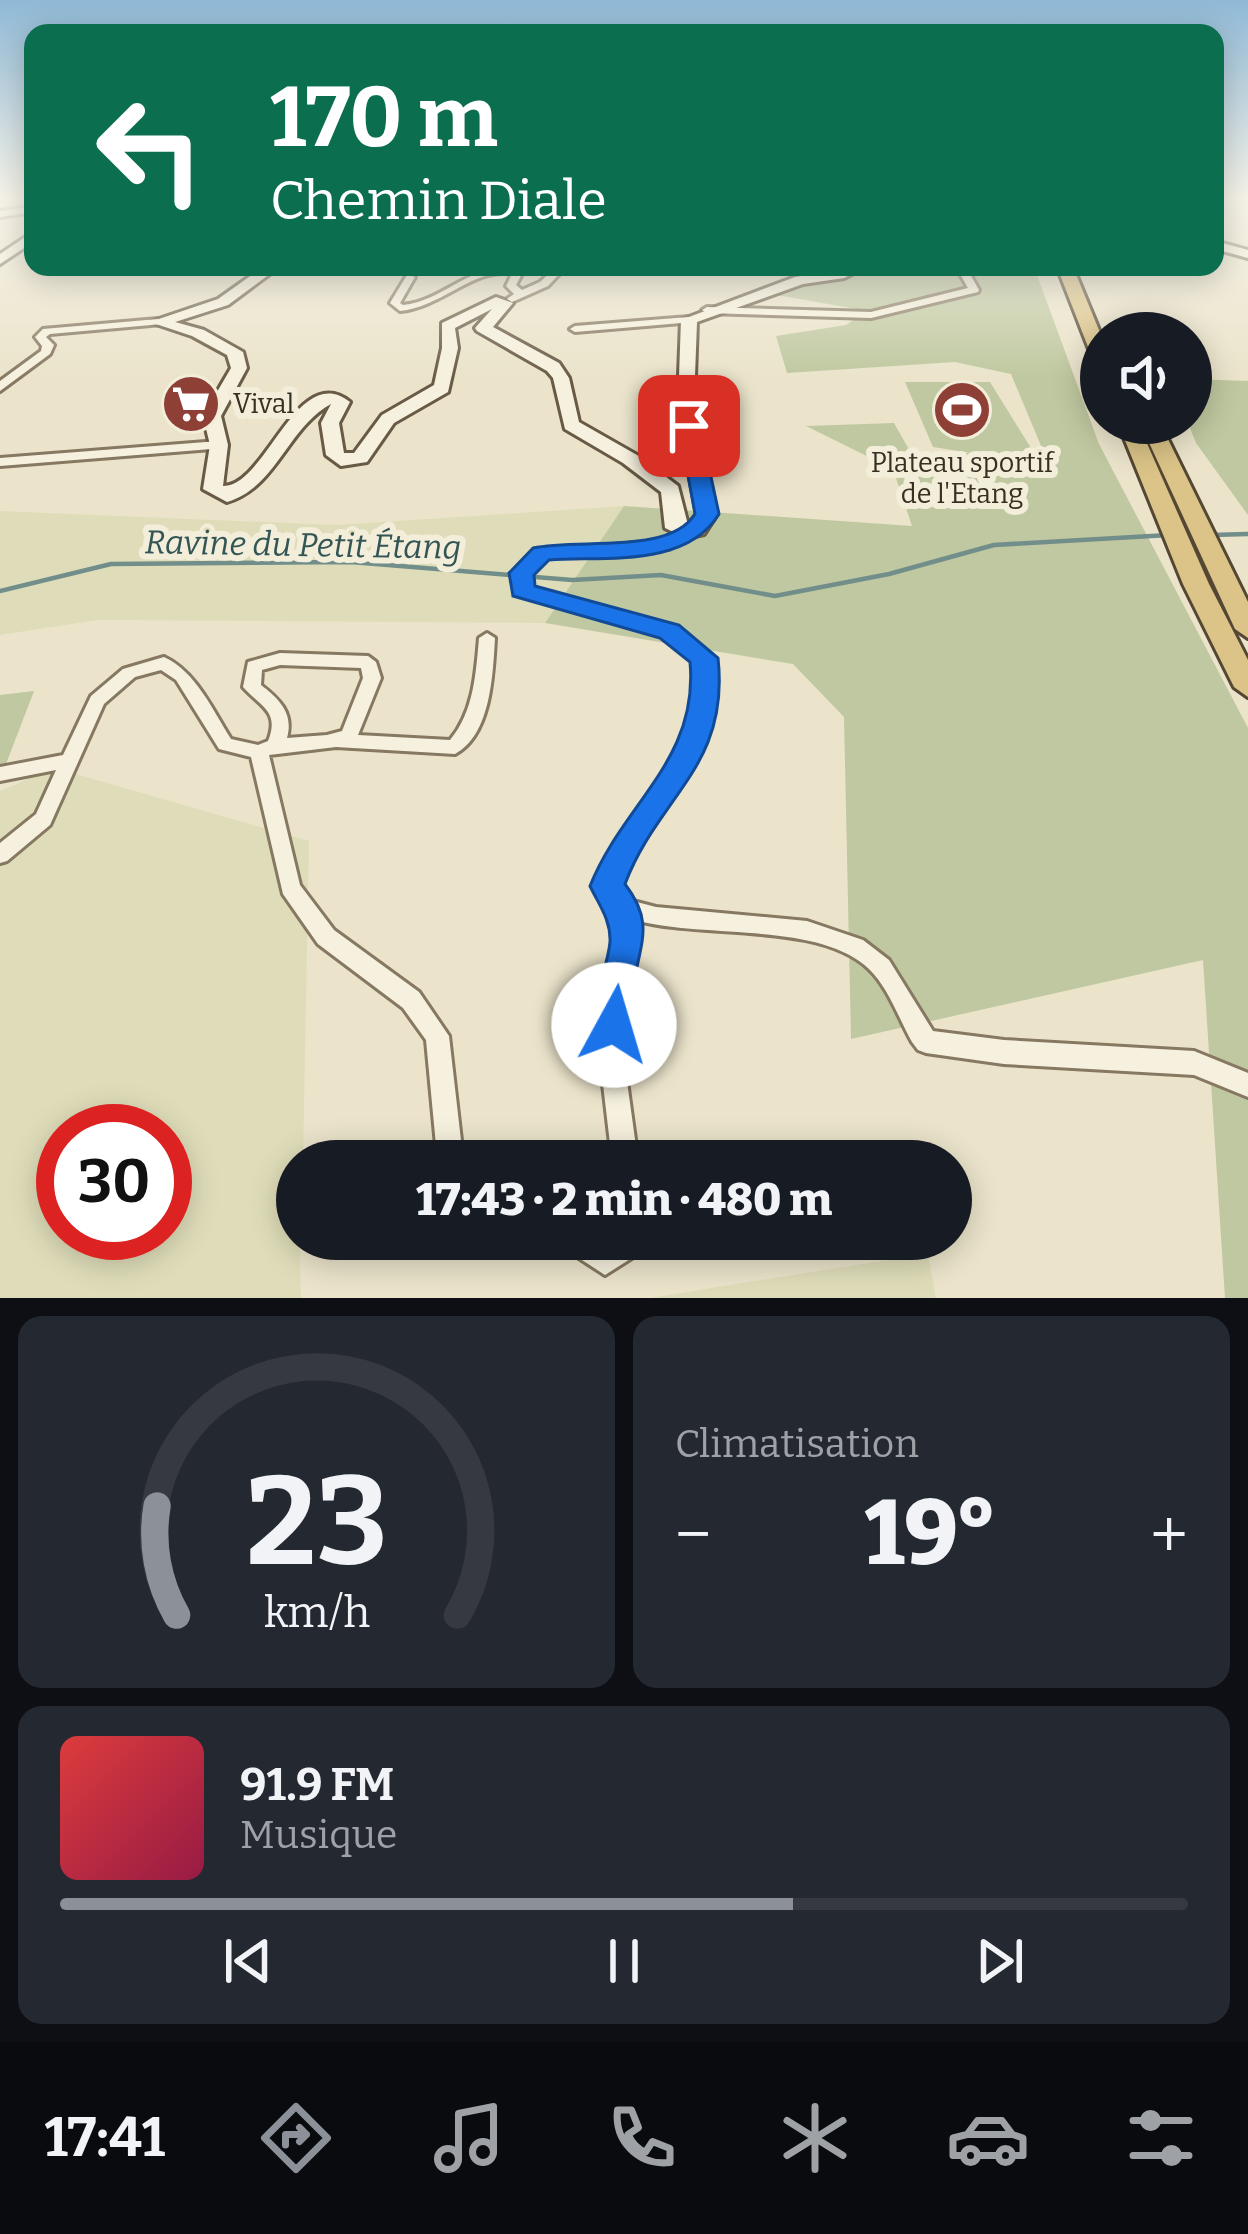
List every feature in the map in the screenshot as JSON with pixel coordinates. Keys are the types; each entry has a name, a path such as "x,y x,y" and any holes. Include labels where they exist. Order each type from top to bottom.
{"highway":[{"path":"1069,276 1083,312"},
{"path":"1086,276 1101,312"},
{"path":"1136,444 1196,584 1248,687"},
{"path":"1159,444 1248,629"}],"main road":[{"path":"158,322 223,302 260,276"},
{"path":"513,299 483,328 553,367 561,378 571,425 630,459 671,490 675,528 686,532 697,530 707,514 689,426 697,400 687,376 689,320 800,280 829,276"},
{"path":"158,322 198,333 235,352 239,368 212,416 219,445 212,489 235,495 249,485 311,405 336,397 341,402 330,423 335,455 341,460 360,458 388,419 442,388 448,367 447,326 496,301 513,299"}],"street":[{"path":"410,277 397,296 395,303 400,308 420,307 474,276"},
{"path":"516,276 513,299 552,276"},
{"path":"707,310 809,316 893,312 974,290 966,276"},
{"path":"575,329 689,320"},
{"path":"0,387 46,352 40,337 46,332 158,322"},
{"path":"0,462 219,445"},
{"path":"623,1140 613,1067 615,983 628,942 622,907 607,886 616,862 694,748 707,690 704,658 670,632 522,582 542,554 669,544 686,532"},
{"path":"0,855 43,819 97,700 129,673 164,662 182,676 225,744 267,747 338,741 455,747 468,727 481,686 488,638"},
{"path":"338,741 353,730 372,678 368,662 280,659 254,666 252,687 282,718 267,747 290,888 326,937 411,1000 437,1036 448,1140"},
{"path":"0,774 68,761"},
{"path":"622,907 673,920 762,925 833,937 880,964 905,1015 926,1042 1004,1052 1194,1063 1248,1085"}],"shaded area":[{"path":"624,506 545,623 98,620 0,635 0,511 337,525"},
{"path":"55,768 309,841 303,1140 276,1140 276,1260 300,1260 301,1298 0,1298 0,791"},
{"path":"889,1260 929,1260 936,1298 650,1298"}],"green space":[{"path":"847,276 1037,276 1080,392 1080,444 1099,444 1248,728 1248,1298 1225,1298 1203,960 851,1039 844,717 793,664 545,623 624,506 912,526 893,469 806,426 894,423 911,453 971,453 933,447 905,382 990,382 1034,453 1044,453 1011,374 955,362 787,373 776,336 846,325 867,311 766,293"},
{"path":"1212,380 1248,381 1248,515 1197,444 1212,444"},
{"path":"34,691 6,764 0,765 0,695"}],"waterway":[{"name":"Ravine du Petit Étang","path":"1211,535 1248,534"},
{"name":"Ravine du Petit Étang","path":"0,591 111,564 351,562 572,580 661,575 775,596 889,574 994,545 1169,535"}],"place":[{"name":"Vival","path":"191,404"},
{"name":"Plateau sportif de l'Etang","path":"962,410"}],"route":[{"path":"614,1025 615,983 628,942 622,907 607,886 616,862 694,748 707,690 704,658 670,632 522,591 521,573 542,554 669,544 697,530 707,514 706,500 689,426"}]}
